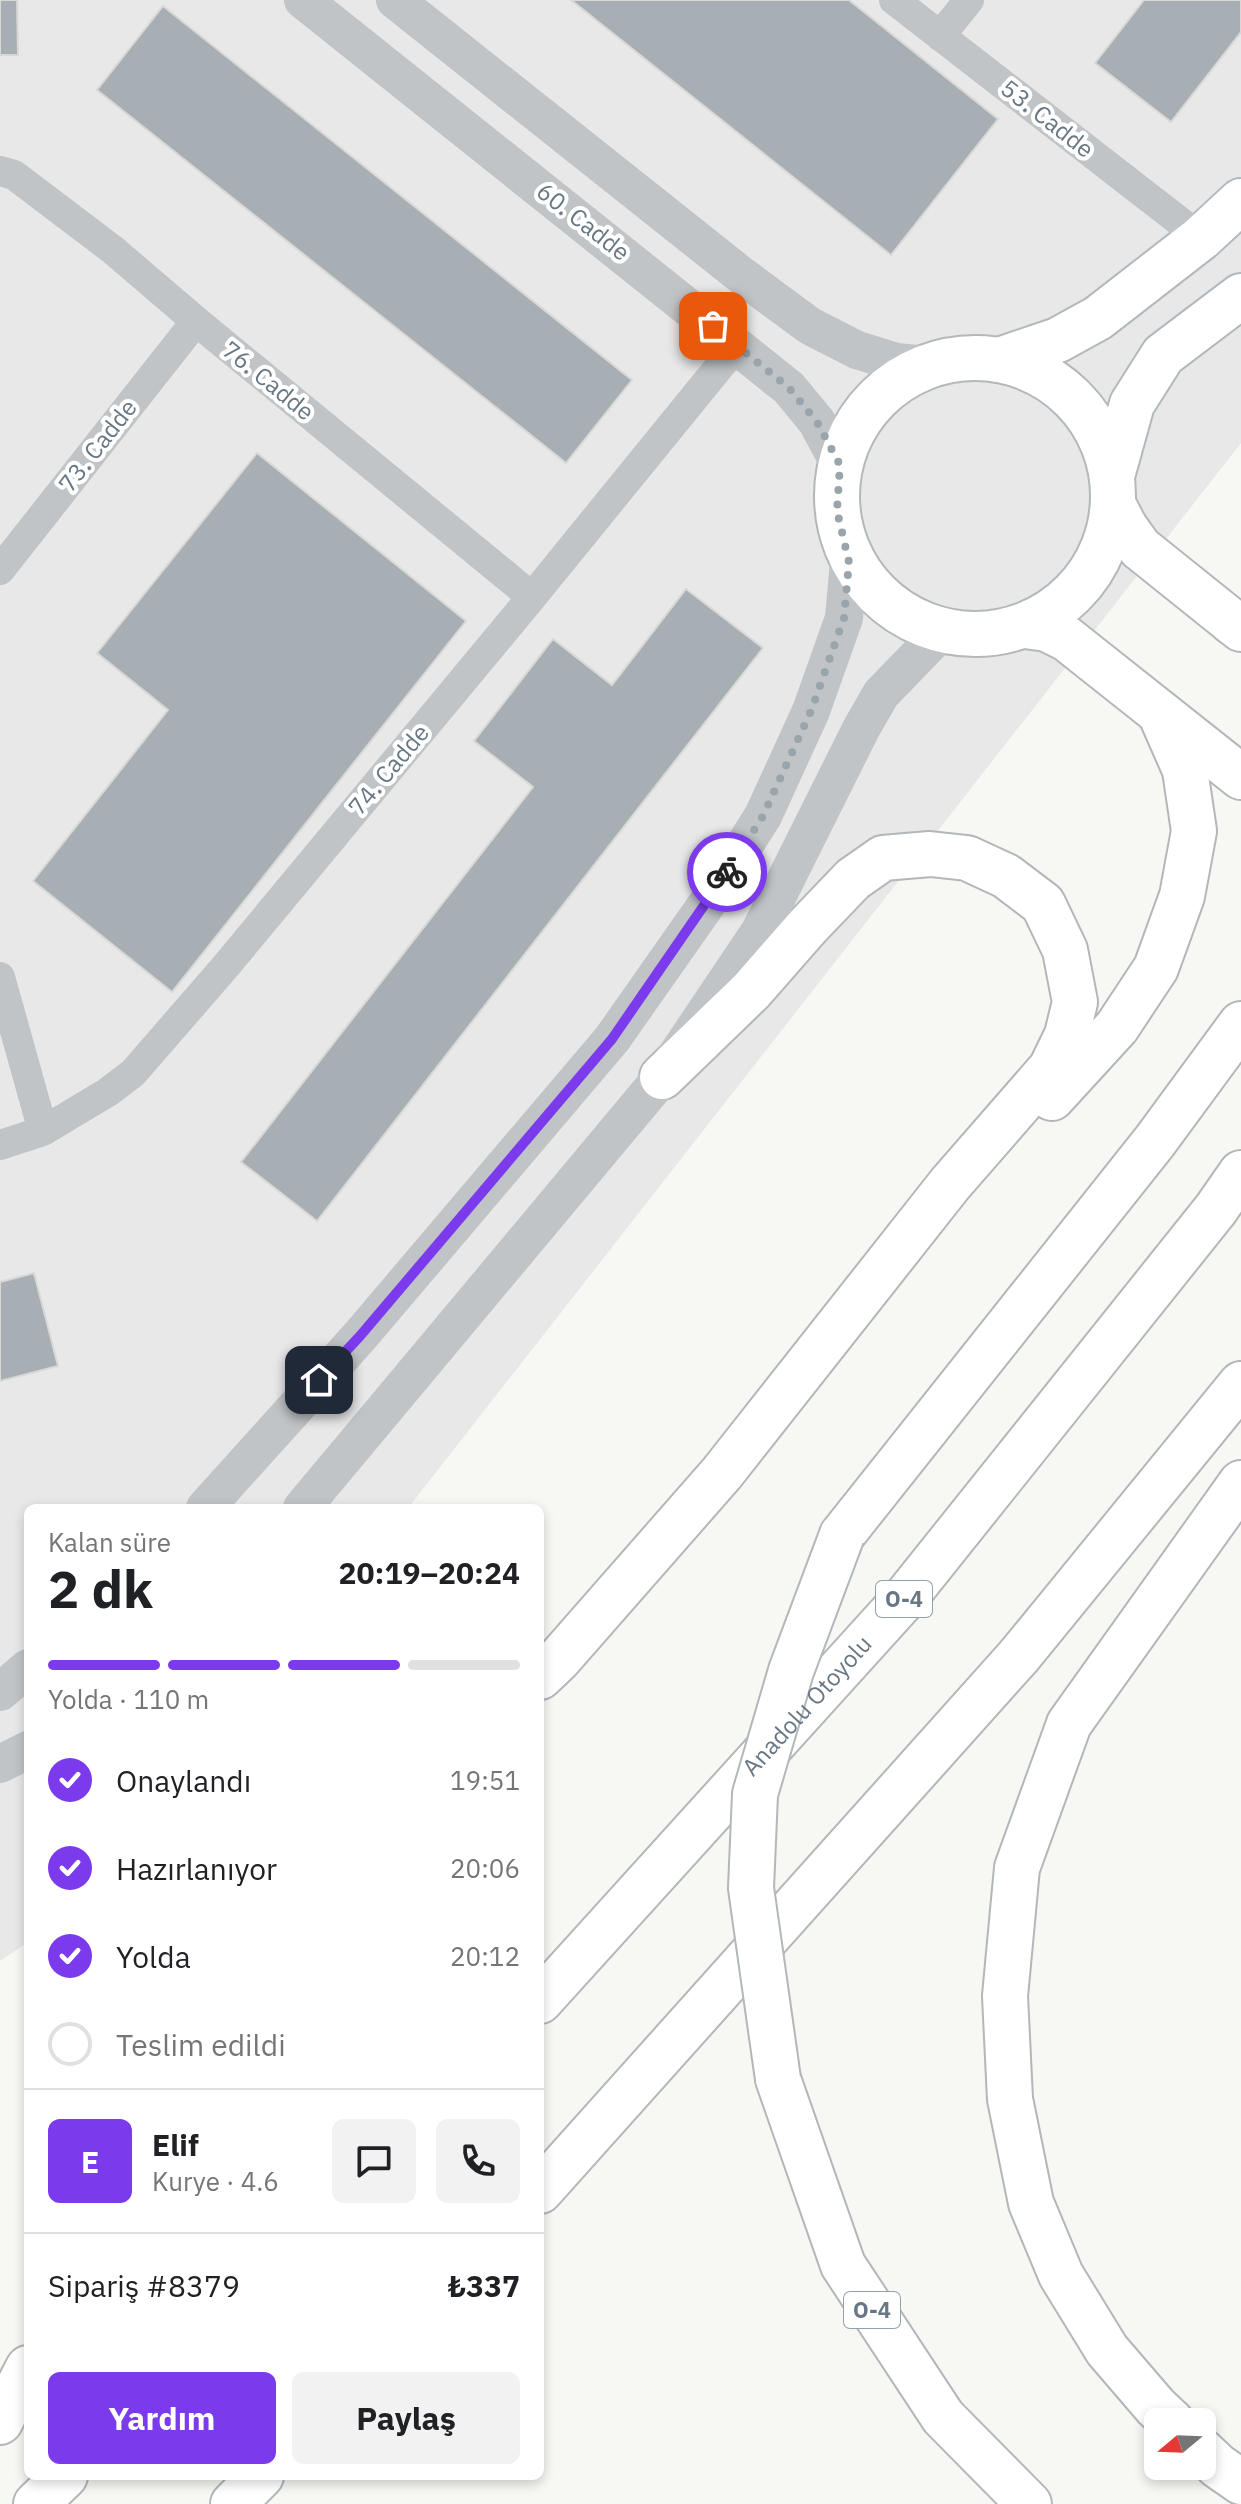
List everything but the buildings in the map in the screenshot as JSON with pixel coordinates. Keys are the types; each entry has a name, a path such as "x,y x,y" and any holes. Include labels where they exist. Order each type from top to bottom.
{"main road":[{"path":"999,360 1058,340 1098,318 1201,238 1241,201"},
{"path":"1238,625 1140,548 1125,527 1112,490 1104,445 1097,431 1069,394 1044,375 1015,363 963,358 928,365 902,378 881,394 862,415 849,439 840,465 837,511 849,562 897,611 942,631 966,635 986,635 1025,626 1053,611 1077,590 1095,565 1108,535 1112,490 1132,404 1163,355 1241,296"},
{"path":"1025,626 1047,629 1067,639 1241,777"},
{"path":"950,1184 1010,1143 1117,1027 1156,968 1182,896 1194,831 1185,770 1160,713"},
{"path":"544,1673 722,1473 950,1184 1051,1068 1067,1035 1075,1002 1065,950 1043,904 1006,876 967,858 930,854 883,858 853,879 751,991 662,1077"},
{"name":"O-4","path":"1029,2504 943,2417 843,2265 778,2079 751,1888 755,1794 791,1671 842,1535 1155,1141 1241,1024"},
{"name":"Anadolu Otoyolu","path":"544,1997 905,1598 1216,1209 1241,1173"},
{"path":"544,2187 1019,1656 1241,1384"},
{"path":"1157,2408 1107,2350 1061,2275 1031,2203 1010,2099 1005,1996 1017,1868 1069,1724 1241,1483"},
{"path":"0,2422 24,2376"},
{"path":"1216,2464 1241,2482"},
{"path":"36,2504 61,2480"},
{"path":"233,2504 257,2480"}],"street":[{"name":"60. Cadde","path":"303,0 789,388 817,422 840,465"},
{"path":"395,0 741,275 810,326 857,350 896,362 928,365"},
{"name":"53. Cadde","path":"894,0 1201,238"},
{"path":"940,36 969,0"},
{"name":"76. Cadde","path":"0,171 14,175 113,250 532,597"},
{"name":"73. Cadde","path":"0,570 196,321"},
{"name":"74. Cadde","path":"0,1145 43,1131 108,1092 133,1073 225,967 532,597 737,345"},
{"path":"209,1504 360,1336 602,1051 711,898 763,816 811,711 844,618 849,562"},
{"path":"305,1504 662,1077 760,931 881,694 942,631"},
{"path":"0,977 43,1131"},
{"path":"0,1692 24,1671"},
{"path":"0,1764 24,1752"}],"shaded area":[{"path":"0,0 1241,0 1241,443 411,1504 24,1504 24,1945 0,1961"}],"way so far":[{"path":"713,326 789,388 817,422 840,465 837,511 849,562 844,618 811,711 763,816 727,872"}],"route":[{"path":"319,1380 360,1336 612,1039 727,872"}]}
